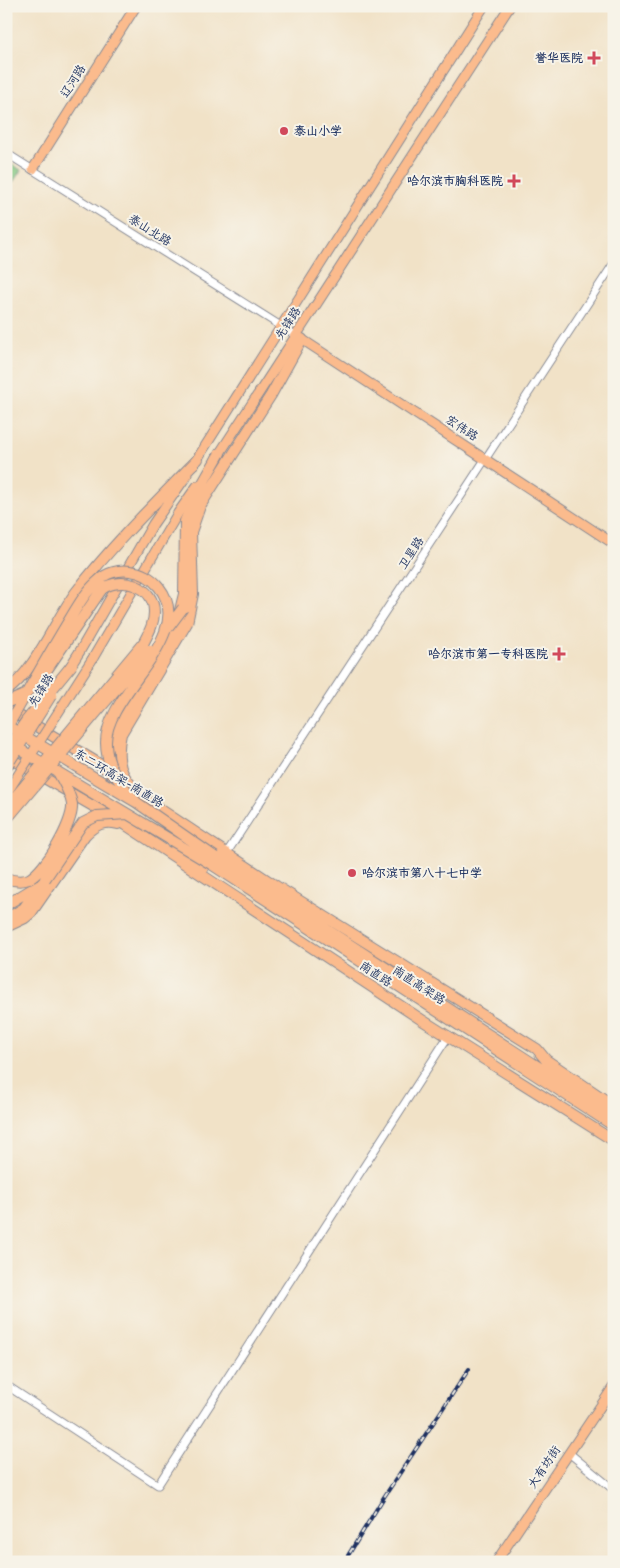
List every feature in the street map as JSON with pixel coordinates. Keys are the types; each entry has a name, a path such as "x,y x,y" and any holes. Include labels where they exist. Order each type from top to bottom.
{"highway":[{"path":"140,800 128,782 119,762 118,747 121,734 187,623 193,594 190,540 196,515 271,395 298,337"},
{"path":"107,753 121,721 176,627 183,608 185,522 195,497 220,453"},
{"path":"6,692 14,686 28,667 75,594 101,560 198,459"},
{"path":"6,729 51,650 91,587 110,574 129,570 148,577 164,594 168,604 167,625 156,649 111,720 107,731 107,753 113,772 140,800"},
{"path":"6,704 20,698 35,687 102,589 116,582 132,583 148,594 154,611 152,627 144,642 6,808"},
{"path":"6,820 183,608"},
{"path":"6,750 26,721 72,665"},
{"path":"6,708 98,763 140,800"},
{"name":"东二环高架-南直路","path":"6,725 140,800 213,861"},
{"name":"东二环高架-南直路","path":"6,741 56,769 167,839 213,861"},
{"name":"南直路","path":"6,756 126,826 422,1020 449,1035 614,1141"},
{"path":"6,878 23,881 34,875 68,826 72,804 66,787 56,769"},
{"name":"南直路","path":"140,800 537,1049 546,1060 614,1106"},
{"path":"6,919 24,908 83,823 97,816 128,814"},
{"path":"6,928 20,922 30,913 85,835 94,826 112,822 126,826"},
{"path":"172,826 198,837 522,1047 537,1049"},
{"path":"167,839 207,872 408,1004 422,1020"},
{"name":"南直高架路","path":"213,861 614,1116"},
{"name":"南直高架路","path":"213,861 614,1126"},
{"path":"6,905 30,892 45,879"}],"main road":[{"name":"辽河路","path":"30,168 131,6"},
{"name":"辽河路","path":"30,168 136,6"},
{"name":"先锋路","path":"6,768 72,665 153,524 198,459 484,6"},
{"name":"先锋路","path":"6,794 93,658 178,513 298,337 510,6"},
{"name":"宏伟路","path":"298,337 614,544"},
{"name":"大有坊街","path":"496,1562 614,1386"}],"street":[{"name":"泰山北路","path":"6,153 298,337"},
{"name":"卫星路","path":"226,854 614,263"},
{"path":"126,826 140,800"},
{"path":"6,1385 158,1485 449,1035"},
{"path":"569,1453 614,1490"}],"green space":[{"path":"6,161 21,170 6,193"}],"railway":[{"path":"344,1562 384,1497 469,1369"}],"place":[{"name":"誉华医院","path":"594,58"},
{"name":"泰山小学","path":"284,131"},
{"name":"哈尔滨市胸科医院","path":"514,181"},
{"name":"哈尔滨市第一专科医院","path":"559,654"},
{"name":"哈尔滨市第八十七中学","path":"352,873"}]}
